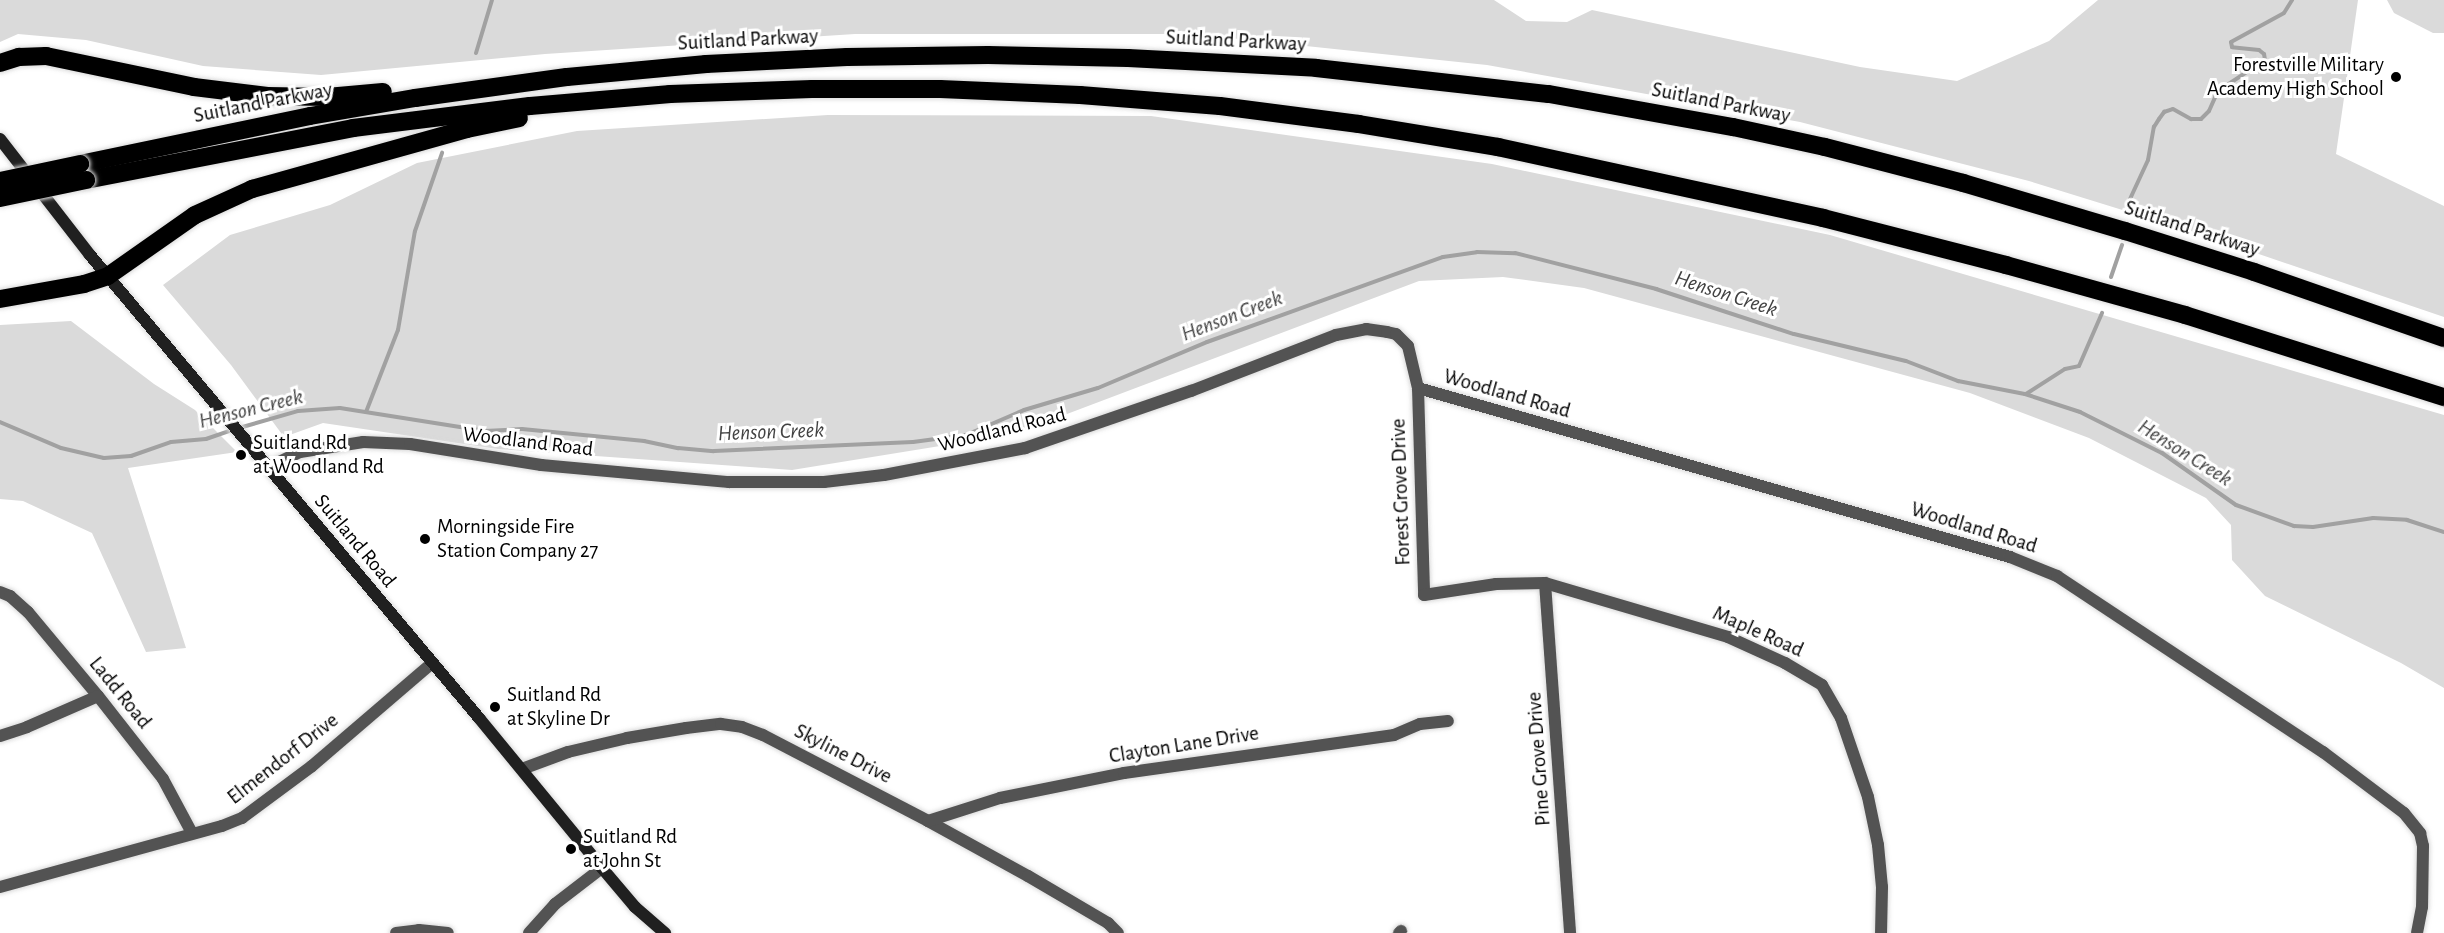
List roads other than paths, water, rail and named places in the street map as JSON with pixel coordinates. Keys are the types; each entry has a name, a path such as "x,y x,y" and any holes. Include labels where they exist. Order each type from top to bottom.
{"highway":[{"name":"Suitland Parkway","path":"0,198 83,172 321,114 517,83 754,61 1000,55 1269,64 1502,88 1733,127 1917,170 2187,250 2444,338"},
{"path":"0,63 19,57 46,56 194,87 267,96 347,96 443,82 517,83"},
{"name":"Suitland Parkway","path":"0,181 83,172 353,128 506,108 639,96 848,88 1080,95 1265,111 1450,138 1686,186 1973,256 2207,322 2444,397"},
{"path":"0,299 84,284 108,276 195,215 252,189 500,121 564,113 639,96"}],"main road":[{"name":"Suitland Road","path":"0,139 108,276 522,769 602,868 635,907 665,933"}],"street":[{"name":"Woodland Road","path":"269,467 300,452 363,442 410,444 541,465 729,482 824,482 884,475 1025,448 1180,395 1336,335 1378,329 1396,334 1408,346 1418,388 2010,557 2057,576 2323,752 2404,813 2420,834 2423,846 2422,907 2417,933"},
{"name":"Forest Grove Drive","path":"1418,388 1424,595"},
{"name":"Maple Road","path":"1424,595 1496,584 1545,583 1728,637 1785,663 1822,685 1841,718 1868,797 1878,845 1882,886 1881,933"},
{"name":"Pine Grove Drive","path":"1545,583 1570,933"},
{"name":"Ladd Road","path":"0,592 10,596 28,612 98,696 163,779 192,833"},
{"name":"Elmendorf Drive","path":"0,887 242,818 312,765 432,663"},
{"path":"0,736 27,728 98,696"},
{"name":"Clayton Lane Drive","path":"928,821 1000,798 1124,773 1394,735 1420,724 1448,721"},
{"name":"Skyline Drive","path":"522,769 568,752 627,738 721,724 742,727 763,735 928,821 1078,905 1108,923 1119,933"},
{"path":"529,933 555,904 602,868"},
{"path":"396,933 419,930 448,933"}],"waterway":[{"path":"476,53 492,0"},
{"path":"2130,199 2148,160 2154,127 2164,112 2173,109 2191,119 2201,119 2209,111 2218,91 2265,60 2264,54 2259,50 2232,47 2231,42 2284,13 2292,0"},
{"path":"366,412 398,330 415,231 442,153"},
{"path":"2111,277 2122,245"},
{"name":"Henson Creek","path":"239,428 298,411 340,408 485,431 522,429 644,441 678,448 714,451 913,442 966,435 1024,410 1098,388 1207,342 1443,257 1477,252 1515,253 1656,289 1794,334 1906,361 1958,381 2025,394 2080,412 2162,453 2236,505 2294,526 2313,527 2373,518 2407,520 2444,532"},
{"path":"2026,394 2065,369 2079,366 2102,313"},
{"name":"Henson Creek","path":"0,422 61,448 104,458 131,456 171,442 206,439 232,430"}],"place":[{"name":"Forestville Military Academy High School","path":"2396,77"},
{"name":"Suitland Rd at Woodland Rd","path":"241,455"},
{"name":"Morningside Fire Station Company 27","path":"425,539"},
{"name":"Suitland Rd at Skyline Dr","path":"495,707"},
{"name":"Suitland Rd at John St","path":"571,849"}]}
